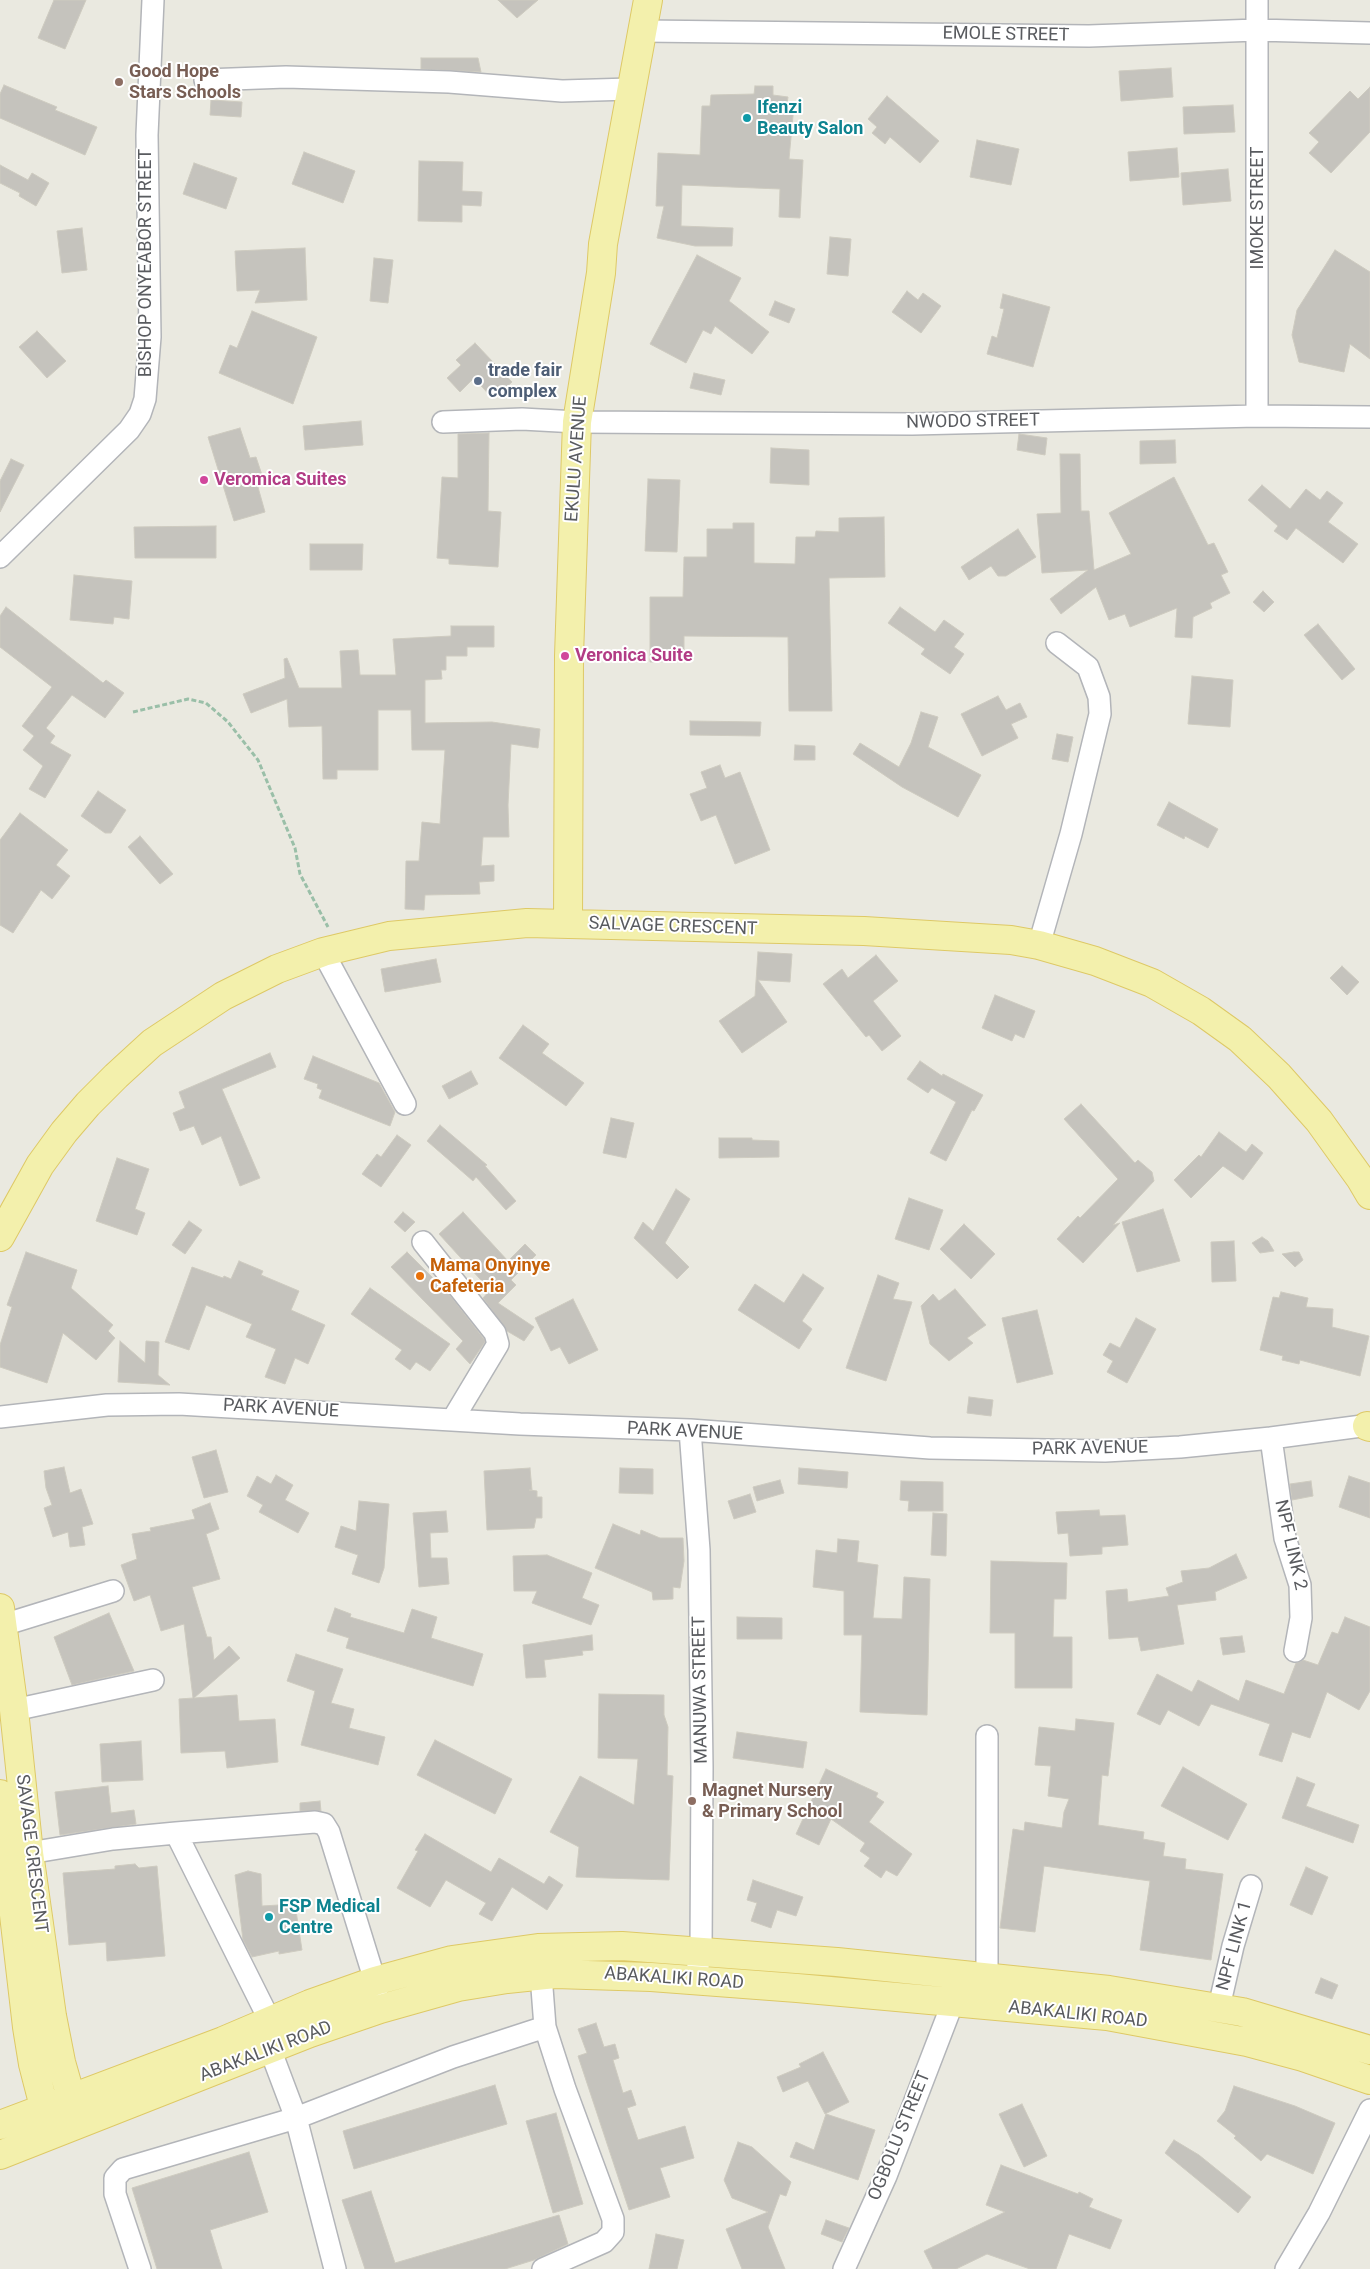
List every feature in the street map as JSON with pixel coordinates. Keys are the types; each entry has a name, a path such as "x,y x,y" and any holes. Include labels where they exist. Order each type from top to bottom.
{"main road":[{"name":"EKULU AVENUE","path":"568,924 568,656 577,422 601,273 603,244 630,89 648,0"},
{"name":"SALVAGE CRESCENT","path":"0,1237 40,1165 64,1132 116,1076 152,1043 223,996 277,969 331,950 389,936 526,923 711,929 864,931 1011,940 1039,945 1095,961 1152,983 1201,1011 1240,1039 1279,1076 1319,1121 1360,1178 1370,1196"},
{"name":"SAVAGE CRESCENT","path":"2,1617 29,1853 52,2016 61,2062 79,2125"},
{"name":"SAVAGE CRESCENT","path":"1,1804 27,2027 33,2064 51,2136"},
{"name":"ABAKALIKI ROAD","path":"0,2125 223,2041 375,1981 452,1960 538,1948 622,1946 843,1963 954,1989 986,2005 1219,2007 1288,2024 1370,2050"},
{"name":"ABAKALIKI ROAD","path":"0,2155 270,2049 380,2009 458,1987 541,1975 618,1975 695,1980 954,1989 988,1978 1132,2006 1247,2042 1303,2057 1370,2080"}],"street":[{"name":"BISHOP ONYEABOR STREET","path":"0,557 129,430 140,414 145,399 150,337 147,135 153,0"},
{"name":"IMOKE STREET","path":"1257,0 1257,416"},
{"name":"EMOLE STREET","path":"642,31 1089,36 1257,30 1370,32"},
{"path":"205,80 286,76 449,82 562,91 630,89"},
{"name":"NWODO STREET","path":"443,422 522,419 577,422 912,424 1257,416 1370,417"},
{"path":"1039,945 1071,834 1100,714 1099,697 1088,667 1057,643"},
{"path":"331,950 405,1104"},
{"path":"423,1242 495,1332 498,1344 453,1419"},
{"name":"PARK AVENUE","path":"0,1417 107,1406 179,1404 520,1424 690,1430 930,1448 1039,1451 1114,1451 1271,1438 1369,1426"},
{"name":"MANUWA STREET","path":"690,1430 699,1550 702,1768 701,1952 695,1980"},
{"name":"NPF LINK 2","path":"1271,1438 1285,1538 1300,1585 1301,1618 1295,1651"},
{"path":"2,1617 113,1591"},
{"path":"14,1710 153,1680"},
{"path":"986,2005 988,1978 988,1736"},
{"path":"29,1853 113,1840 176,1833 315,1822 324,1824 329,1832 375,1981 380,2009"},
{"path":"176,1833 270,2021"},
{"name":"NPF LINK 1","path":"1219,2007 1233,1946 1251,1886"},
{"path":"541,1975 545,2027 565,2089 613,2219 613,2232 604,2242 543,2269"},
{"name":"OGBOLU STREET","path":"844,2269 886,2176 954,1989"},
{"path":"140,2269 115,2194 115,2178 123,2169 296,2118 453,2057 545,2027"},
{"path":"270,2049 296,2118 335,2269"},
{"path":"1286,2269 1319,2213 1370,2110"}],"path":[{"path":"133,712 188,699 206,703 228,722 258,760 295,848 300,874 331,950"}],"building":[{"path":"54,0 86,0 65,49 38,38"},
{"path":"498,0 538,0 517,18"},
{"path":"421,58 478,58 481,72 421,69"},
{"path":"1171,68 1173,97 1121,101 1119,71"},
{"path":"4,85 57,107 55,110 97,127 85,155 0,118 0,94"},
{"path":"755,86 773,86 773,95 788,97 787,104 794,105 789,159 803,160 800,218 779,217 780,189 682,185 681,226 733,228 732,246 695,246 657,238 664,206 656,206 658,153 700,155 702,106 710,106 711,95 754,94"},
{"path":"1370,87 1370,132 1331,173 1309,153 1319,142 1309,133 1350,91 1358,99"},
{"path":"887,96 939,141 920,163 890,137 885,144 872,133 877,127 868,119"},
{"path":"211,100 242,102 241,117 210,115"},
{"path":"1233,105 1235,132 1184,134 1183,107"},
{"path":"977,140 1019,149 1011,185 970,177"},
{"path":"1177,148 1179,177 1130,181 1128,152"},
{"path":"304,152 355,171 343,203 292,184"},
{"path":"419,161 463,162 462,191 482,192 481,206 462,205 462,222 418,221"},
{"path":"194,163 237,178 226,209 183,194"},
{"path":"0,165 28,180 32,173 49,183 36,206 19,196 20,193 0,183"},
{"path":"1228,169 1231,201 1183,205 1181,173"},
{"path":"82,228 87,270 62,273 57,231"},
{"path":"830,237 851,239 848,276 827,274"},
{"path":"305,248 307,300 255,303 260,290 237,291 235,251"},
{"path":"1335,250 1370,272 1370,359 1350,344 1344,372 1299,362 1292,335 1297,310"},
{"path":"697,255 741,278 729,301 769,332 752,354 715,326 711,334 703,330 686,363 650,344"},
{"path":"374,258 393,260 388,303 370,301"},
{"path":"907,291 918,300 923,293 941,306 921,333 892,312"},
{"path":"1003,294 1050,307 1033,367 987,354 992,336 997,338 1004,309 1000,308"},
{"path":"775,301 795,309 789,323 769,315"},
{"path":"252,311 317,337 293,404 219,373 230,345 237,348"},
{"path":"37,331 66,361 47,378 19,347"},
{"path":"475,343 512,382 493,399 474,378 460,392 447,378 461,365 456,360"},
{"path":"694,373 725,380 721,395 690,388"},
{"path":"361,421 363,445 305,450 303,426"},
{"path":"240,428 250,458 256,457 263,478 256,480 265,512 234,521 208,437"},
{"path":"489,433 488,511 501,512 498,567 449,564 449,559 437,558 442,477 458,478 458,434"},
{"path":"1019,434 1047,438 1045,455 1017,450"},
{"path":"1175,440 1176,463 1140,464 1140,441"},
{"path":"771,448 809,450 809,485 770,483"},
{"path":"1060,454 1080,454 1081,511 1089,511 1094,570 1131,554 1109,513 1174,477 1208,545 1214,543 1228,572 1221,575 1230,593 1210,603 1212,608 1193,617 1192,638 1175,637 1177,608 1130,627 1125,614 1109,620 1096,587 1061,614 1050,599 1088,570 1042,573 1037,514 1061,513"},
{"path":"11,459 24,465 0,512 0,481"},
{"path":"648,479 680,480 677,552 645,551"},
{"path":"1262,485 1290,509 1306,489 1320,500 1327,491 1343,503 1328,522 1358,544 1343,563 1296,528 1287,540 1274,531 1278,526 1248,500"},
{"path":"884,517 885,577 829,578 832,711 789,711 788,637 684,636 684,661 650,662 650,597 683,597 684,557 707,557 707,529 733,529 733,523 754,523 754,563 795,564 796,537 815,537 816,531 839,532 839,518"},
{"path":"216,526 216,558 135,558 134,527"},
{"path":"1018,529 1036,557 1006,576 998,576 991,566 969,580 961,567"},
{"path":"310,544 363,544 362,570 310,570"},
{"path":"74,575 132,581 129,619 114,617 113,624 70,620"},
{"path":"1263,591 1274,602 1264,612 1253,602"},
{"path":"6,607 103,683 106,680 124,693 105,718 72,695 46,728 55,736 50,743 71,755 45,798 29,789 43,766 23,750 34,736 22,726 52,687 0,647 0,616"},
{"path":"900,607 935,632 944,620 964,634 954,647 964,654 950,674 921,654 925,649 888,623"},
{"path":"1318,624 1355,669 1342,680 1304,635"},
{"path":"451,626 494,626 494,647 467,647 467,656 446,656 446,670 441,670 442,679 425,680 425,723 492,722 540,729 538,748 511,744 508,805 509,837 483,837 481,866 494,865 494,881 479,882 480,894 425,895 424,910 405,909 406,861 419,861 422,822 440,824 445,750 412,750 411,710 378,710 378,770 337,770 337,779 323,779 322,726 289,727 287,699 251,713 243,694 285,678 284,659 287,658 299,688 342,688 340,651 358,650 360,675 396,675 393,639 451,636"},
{"path":"1192,676 1233,680 1230,727 1188,724"},
{"path":"998,696 1006,710 1020,703 1027,717 1011,724 1018,738 982,756 961,714"},
{"path":"921,712 938,717 928,747 981,775 958,817 902,787 853,754 860,743 899,767 911,743"},
{"path":"690,721 761,722 760,736 690,735"},
{"path":"1057,734 1073,737 1068,762 1052,759"},
{"path":"795,745 815,746 815,760 794,760"},
{"path":"720,765 725,778 740,772 770,850 735,864 716,815 701,821 690,794 707,788 701,772"},
{"path":"98,791 126,810 111,833 105,833 81,816"},
{"path":"1169,802 1218,829 1208,848 1185,836 1184,839 1157,825"},
{"path":"20,813 68,850 56,865 70,876 52,899 41,890 13,933 0,925 0,840"},
{"path":"140,836 173,874 160,884 128,847"},
{"path":"758,952 792,954 790,982 758,980 787,1022 742,1053 719,1021 755,996"},
{"path":"876,955 898,981 873,1001 901,1036 882,1051 869,1035 866,1037 823,984 842,969 848,978"},
{"path":"436,959 441,982 385,992 381,969"},
{"path":"1342,966 1359,982 1347,995 1330,978"},
{"path":"995,995 1035,1011 1024,1038 1015,1034 1012,1041 982,1028"},
{"path":"523,1025 549,1044 542,1053 584,1083 566,1106 499,1058"},
{"path":"270,1053 276,1067 222,1089 260,1178 240,1186 221,1136 202,1145 194,1126 180,1131 173,1113 185,1108 179,1092"},
{"path":"313,1056 379,1083 395,1112 390,1126 319,1098 322,1090 317,1088 318,1084 304,1079"},
{"path":"920,1061 942,1076 943,1074 983,1095 974,1111 972,1110 946,1161 930,1153 956,1102 932,1088 928,1093 907,1079"},
{"path":"471,1071 478,1084 449,1099 442,1086"},
{"path":"1081,1104 1135,1163 1138,1160 1152,1172 1154,1181 1113,1225 1120,1223 1083,1263 1057,1239 1078,1216 1080,1218 1118,1179 1064,1119"},
{"path":"611,1118 634,1123 626,1158 603,1153"},
{"path":"440,1125 487,1165 485,1166 516,1201 506,1210 476,1177 473,1181 427,1141"},
{"path":"1219,1132 1246,1152 1252,1144 1263,1153 1243,1180 1223,1166 1191,1198 1174,1180 1199,1155 1201,1157"},
{"path":"397,1135 411,1145 381,1187 362,1174 377,1154 381,1157"},
{"path":"719,1138 752,1138 752,1140 779,1141 779,1157 719,1158"},
{"path":"117,1158 149,1169 135,1209 145,1213 137,1235 96,1221"},
{"path":"676,1189 690,1199 665,1243 689,1267 677,1279 634,1238 643,1222 653,1231"},
{"path":"909,1198 943,1210 929,1250 895,1239"},
{"path":"1163,1209 1180,1261 1137,1272 1122,1222"},
{"path":"403,1212 415,1222 405,1232 394,1222"},
{"path":"463,1212 508,1261 525,1244 536,1255 511,1280 516,1285 498,1303 534,1327 524,1341 507,1331 483,1298 490,1290 439,1234"},
{"path":"189,1221 202,1230 185,1254 172,1245"},
{"path":"964,1224 995,1254 971,1279 940,1249"},
{"path":"1262,1237 1268,1241 1274,1251 1260,1253 1252,1243"},
{"path":"1234,1241 1236,1281 1212,1282 1211,1242"},
{"path":"26,1252 77,1270 71,1288 113,1325 108,1331 115,1338 96,1360 63,1333 47,1383 0,1367 0,1345 12,1307 7,1305"},
{"path":"407,1252 449,1294 484,1339 485,1342 470,1364 456,1349 463,1341 391,1267"},
{"path":"1299,1252 1303,1260 1295,1267 1282,1254"},
{"path":"239,1261 263,1271 261,1275 299,1291 291,1310 325,1325 308,1364 295,1358 285,1384 265,1377 276,1349 246,1337 252,1324 206,1305 189,1350 165,1342 192,1267 231,1279"},
{"path":"803,1274 824,1288 802,1321 812,1329 799,1349 738,1310 755,1284 784,1303"},
{"path":"878,1275 899,1283 893,1299 912,1302 886,1381 846,1368"},
{"path":"370,1288 450,1344 430,1371 416,1362 410,1370 395,1359 402,1350 351,1314"},
{"path":"955,1289 986,1325 967,1338 973,1343 949,1361 930,1344 921,1306 933,1294 939,1301"},
{"path":"1281,1292 1308,1298 1306,1307 1333,1309 1332,1327 1369,1336 1360,1376 1300,1360 1299,1364 1282,1360 1283,1356 1260,1350 1273,1297 1279,1298"},
{"path":"573,1299 598,1350 569,1364 560,1347 551,1351 535,1318"},
{"path":"1037,1310 1053,1374 1017,1383 1002,1318"},
{"path":"1136,1318 1156,1329 1127,1383 1107,1372 1113,1361 1103,1355 1110,1343 1120,1348"},
{"path":"120,1341 145,1363 146,1341 159,1342 158,1375 170,1385 118,1382"},
{"path":"969,1397 993,1400 991,1416 967,1413"},
{"path":"216,1450 228,1492 204,1498 192,1457"},
{"path":"64,1467 70,1493 81,1489 93,1524 82,1527 85,1545 70,1547 68,1532 53,1537 44,1508 52,1505 46,1488 44,1471"},
{"path":"530,1468 532,1490 529,1490 537,1491 537,1497 542,1497 542,1518 536,1518 534,1528 487,1530 484,1471"},
{"path":"620,1468 653,1469 653,1494 619,1493"},
{"path":"799,1468 848,1472 847,1488 798,1484"},
{"path":"276,1475 293,1485 285,1500 309,1513 298,1533 259,1512 263,1505 247,1496 257,1476 271,1484"},
{"path":"1349,1476 1370,1483 1370,1518 1339,1507"},
{"path":"780,1480 784,1493 757,1501 753,1487"},
{"path":"901,1481 943,1482 943,1511 908,1511 909,1501 900,1500"},
{"path":"1311,1481 1313,1496 1292,1500 1290,1484"},
{"path":"750,1494 756,1512 734,1519 728,1501"},
{"path":"359,1501 389,1504 384,1568 379,1583 352,1574 358,1555 335,1547 341,1526 356,1531"},
{"path":"210,1503 219,1529 206,1534 220,1579 192,1587 207,1637 211,1637 214,1660 229,1646 240,1658 194,1698 237,1695 239,1721 275,1719 278,1762 227,1768 225,1751 181,1753 179,1699 193,1698 184,1624 161,1631 150,1595 134,1601 121,1565 137,1559 132,1534 151,1531 150,1528 195,1519 192,1510"},
{"path":"1099,1510 1100,1516 1125,1515 1128,1545 1102,1547 1102,1554 1070,1556 1068,1533 1058,1534 1056,1512"},
{"path":"446,1511 448,1532 430,1533 431,1558 447,1558 449,1584 419,1587 413,1513"},
{"path":"933,1513 947,1514 946,1556 931,1555"},
{"path":"613,1524 640,1535 641,1530 660,1538 683,1538 684,1561 680,1588 673,1587 673,1599 653,1600 652,1592 595,1568"},
{"path":"838,1539 859,1541 857,1562 878,1565 873,1618 902,1619 904,1577 930,1579 927,1715 860,1712 862,1635 844,1635 844,1591 813,1587 816,1550 837,1553"},
{"path":"1236,1554 1247,1578 1215,1592 1216,1600 1177,1605 1184,1644 1141,1651 1138,1637 1109,1639 1106,1591 1127,1589 1128,1602 1169,1596 1166,1588 1183,1582 1181,1571 1209,1568"},
{"path":"547,1555 592,1573 582,1598 599,1605 591,1625 532,1603 537,1591 514,1591 513,1556"},
{"path":"991,1561 1067,1563 1066,1599 1054,1599 1053,1637 1072,1637 1072,1688 1015,1688 1015,1633 990,1633"},
{"path":"335,1608 351,1614 350,1617 404,1633 412,1609 437,1617 431,1638 483,1654 473,1686 346,1648 349,1638 327,1631"},
{"path":"109,1613 134,1671 72,1685 54,1637"},
{"path":"737,1617 782,1618 782,1639 737,1639"},
{"path":"1345,1617 1370,1627 1370,1691 1359,1710 1327,1692 1310,1738 1292,1732 1282,1762 1259,1755 1270,1724 1211,1704 1199,1726 1168,1710 1160,1725 1137,1714 1157,1674 1192,1692 1198,1680 1239,1701 1246,1680 1284,1694 1296,1663 1303,1660 1318,1665 1332,1632 1338,1634"},
{"path":"592,1635 593,1650 582,1651 583,1655 544,1660 546,1677 526,1678 523,1645"},
{"path":"1242,1636 1245,1652 1223,1655 1220,1638"},
{"path":"296,1654 343,1669 331,1703 354,1709 349,1728 385,1737 378,1765 301,1745 315,1691 287,1681"},
{"path":"599,1694 664,1695 664,1715 668,1727 667,1775 673,1776 669,1880 576,1877 579,1847 550,1832 580,1776 634,1805 638,1759 598,1758"},
{"path":"1076,1719 1114,1723 1108,1776 1102,1775 1098,1825 1144,1832 1143,1839 1165,1843 1163,1856 1186,1859 1185,1869 1223,1874 1211,1960 1140,1950 1150,1881 1044,1866 1035,1932 1000,1928 1013,1829 1024,1831 1025,1822 1062,1828 1064,1812 1069,1799 1048,1796 1051,1766 1035,1765 1039,1727 1075,1731"},
{"path":"737,1732 807,1742 803,1768 733,1758"},
{"path":"435,1740 512,1779 495,1814 417,1775"},
{"path":"141,1741 143,1780 102,1782 100,1744"},
{"path":"1183,1767 1247,1804 1228,1840 1161,1806"},
{"path":"826,1769 878,1793 876,1797 884,1802 869,1822 912,1854 897,1876 886,1870 881,1878 864,1866 870,1858 860,1851 865,1843 831,1819 819,1845 796,1834"},
{"path":"1297,1777 1315,1784 1306,1806 1359,1825 1353,1843 1282,1818"},
{"path":"108,1786 111,1813 134,1810 136,1824 60,1835 55,1792"},
{"path":"320,1801 321,1811 300,1811 300,1803"},
{"path":"425,1834 491,1872 499,1858 544,1884 549,1876 563,1885 547,1910 512,1887 492,1921 479,1914 486,1903 446,1880 430,1907 397,1888 418,1851 415,1850"},
{"path":"135,1864 139,1868 157,1866 165,1956 107,1961 106,1942 69,1945 63,1873 115,1869 115,1866"},
{"path":"1306,1867 1328,1877 1312,1915 1290,1905"},
{"name":"FSP Medical Centre","path":"248,1871 261,1874 262,1906 295,1904 302,1950 279,1954 279,1951 252,1957 243,1940 235,1875"},
{"path":"753,1880 803,1897 796,1916 777,1910 771,1928 751,1921 757,1903 747,1900"},
{"path":"1321,1978 1338,1985 1332,1999 1315,1993"},
{"path":"596,2023 604,2047 615,2044 619,2058 613,2060 623,2093 631,2090 636,2105 627,2108 638,2140 685,2126 694,2158 660,2168 670,2197 629,2210 578,2056 587,2053 578,2029"},
{"path":"823,2052 849,2102 825,2114 808,2081 783,2092 777,2077 801,2067 799,2064"},
{"path":"495,2085 507,2124 354,2169 343,2131"},
{"path":"1234,2086 1295,2106 1335,2123 1313,2174 1267,2154 1261,2161 1234,2138 1236,2136 1217,2121 1225,2111"},
{"path":"1022,2104 1047,2156 1024,2167 999,2114"},
{"path":"556,2113 583,2204 553,2213 526,2121"},
{"path":"826,2114 875,2130 858,2180 790,2157 796,2142 814,2150"},
{"path":"1174,2140 1199,2155 1251,2197 1238,2213 1165,2153"},
{"path":"738,2142 752,2147 791,2182 786,2196 780,2194 768,2227 785,2269 742,2269 726,2229 768,2212 732,2198 724,2180"},
{"path":"249,2152 268,2212 210,2230 222,2269 157,2269 132,2188"},
{"path":"1001,2165 1078,2194 1079,2192 1093,2199 1089,2207 1122,2220 1110,2249 1069,2234 1056,2269 1030,2269 987,2254 956,2269 933,2269 924,2251 1005,2212 986,2205"},
{"path":"371,2191 395,2263 559,2215 568,2244 534,2260 505,2269 365,2269 342,2200"},
{"path":"826,2220 849,2228 842,2242 821,2234"},
{"path":"656,2234 684,2240 677,2269 649,2269"}],"place":[{"name":"Good Hope Stars Schools","path":"119,82"},
{"name":"Ifenzi Beauty Salon","path":"747,118"},
{"name":"trade fair complex","path":"478,381"},
{"name":"Veromica Suites","path":"204,480"},
{"name":"Veronica Suite","path":"565,656"},
{"name":"Mama Onyinye Cafeteria","path":"420,1276"},
{"name":"Magnet Nursery & Primary School","path":"692,1801"},
{"name":"FSP Medical Centre","path":"269,1917"}]}
